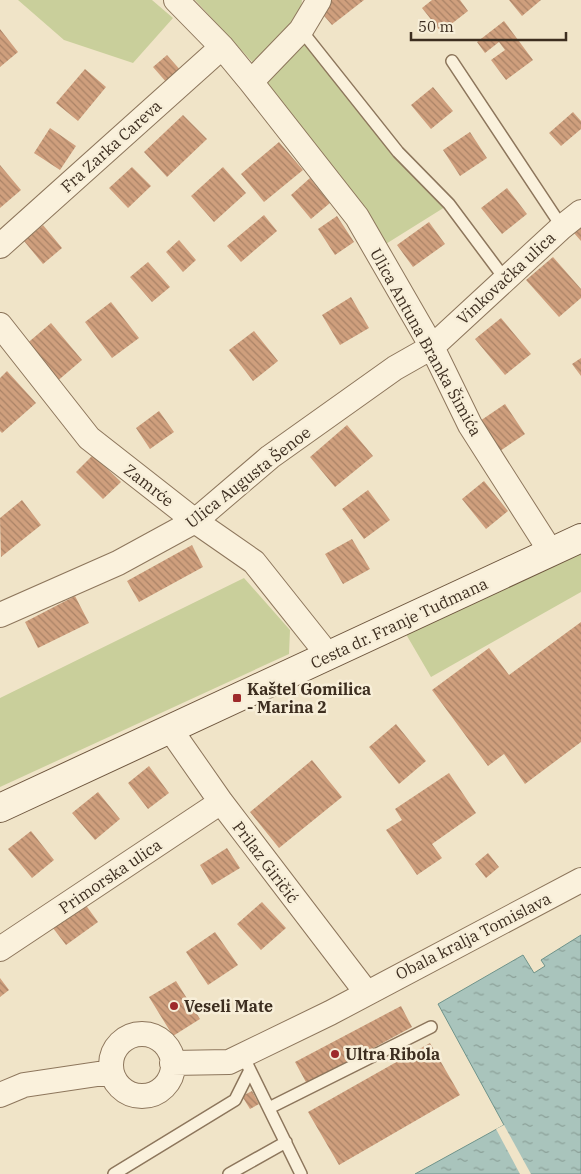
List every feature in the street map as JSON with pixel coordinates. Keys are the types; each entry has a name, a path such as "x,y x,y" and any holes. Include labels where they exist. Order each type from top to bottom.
{"main road":[{"name":"Cesta dr. Franje Tuđmana","path":"0,808 581,538"}],"street":[{"name":"Ulica Antuna Branka Šimića","path":"176,0 222,47 356,217 432,347 470,425 551,552"},
{"path":"251,82 301,30 319,0"},
{"name":"Fra Zarka Careva","path":"0,246 222,47"},
{"name":"Vinkovačka ulica","path":"432,347 562,227 581,212"},
{"name":"Zamrće","path":"0,324 89,438 195,521 254,562 328,656"},
{"name":"Ulica Augusta Šenoe","path":"3,608 118,563 195,521 270,457 395,368 432,347"},
{"name":"Prilaz Giričić","path":"170,729 221,802 366,992"},
{"name":"Primorska ulica","path":"0,949 221,802"},
{"name":"Obala kralja Tomislava","path":"172,1063 248,1062 366,992 581,880"},
{"path":"137,1035 152,1036 165,1045 170,1053 172,1063 167,1082 160,1090 141,1096 122,1090 111,1072 113,1052 127,1038 137,1035"},
{"path":"0,1095 24,1085 111,1072"}],"lane":[{"path":"301,30 398,152 449,204 505,279"},
{"path":"452,61 562,227"},
{"path":"269,1108 431,1027"},
{"path":"248,1062 301,1174"},
{"path":"114,1174 234,1100 248,1062"},
{"path":"228,1174 286,1142"}],"green space":[{"path":"18,0 152,0 173,18 133,63 64,40"},
{"path":"195,0 302,0 300,23 257,67"},
{"path":"301,40 445,207 381,247 259,83"},
{"path":"581,539 581,592 431,677 403,629"},
{"path":"244,578 290,630 289,654 0,787 0,698"}],"water":[{"path":"581,935 581,1174 415,1174 504,1125 438,1004 523,955 534,973 545,966 541,960"}],"pier":[{"path":"504,1125 531,1174 520,1174 496,1129"}],"building":[{"path":"329,0 364,0 332,25 318,9"},
{"path":"432,0 460,0 468,11 441,32 422,8"},
{"path":"509,0 541,0 522,16"},
{"path":"504,21 533,60 506,80 491,60 505,50 499,42 485,53 477,42"},
{"path":"0,29 18,52 0,67"},
{"path":"167,55 182,72 167,83 153,67"},
{"path":"85,69 106,87 78,121 56,103"},
{"path":"433,87 453,111 431,129 411,105"},
{"path":"573,112 581,121 581,129 561,146 549,133"},
{"path":"183,115 207,139 167,177 144,152"},
{"path":"50,128 76,146 60,170 34,153"},
{"path":"470,132 487,158 460,176 443,150"},
{"path":"279,142 303,170 264,202 241,174"},
{"path":"0,165 21,190 0,208"},
{"path":"132,167 151,186 128,208 109,188"},
{"path":"223,167 246,193 214,222 191,196"},
{"path":"310,178 330,203 311,219 291,195"},
{"path":"507,188 527,214 502,234 481,208"},
{"path":"264,215 277,231 241,262 227,246"},
{"path":"337,216 354,242 335,255 318,229"},
{"path":"429,222 445,244 413,267 397,245"},
{"path":"43,225 62,248 43,264 24,241"},
{"path":"581,227 581,241 574,233"},
{"path":"179,240 196,260 183,272 166,252"},
{"path":"553,257 581,289 581,298 559,317 526,280"},
{"path":"148,262 170,287 152,302 130,277"},
{"path":"351,297 369,328 340,345 322,315"},
{"path":"111,302 139,338 112,358 85,322"},
{"path":"501,318 531,354 505,375 475,339"},
{"path":"51,323 82,360 55,383 24,346"},
{"path":"254,331 278,361 253,381 229,350"},
{"path":"581,358 581,376 572,364"},
{"path":"7,371 36,403 2,433 0,431 0,378"},
{"path":"505,404 525,434 497,453 477,423"},
{"path":"159,411 174,432 150,449 136,428"},
{"path":"347,425 373,456 335,487 310,457"},
{"path":"93,455 121,482 103,499 76,472"},
{"path":"484,481 508,511 486,529 462,499"},
{"path":"368,490 390,520 364,539 342,509"},
{"path":"22,500 41,525 1,557 0,518"},
{"path":"352,539 370,569 343,584 325,554"},
{"path":"192,545 203,567 139,602 127,581"},
{"path":"75,596 89,623 38,648 25,622"},
{"path":"581,622 581,742 525,784 504,754 488,766 432,690 489,648 509,675"},
{"path":"396,724 426,761 399,784 369,747"},
{"path":"312,760 342,797 279,848 250,812"},
{"path":"149,766 169,793 148,809 128,783"},
{"path":"449,773 476,813 432,844 442,858 417,875 386,830 402,820 395,809"},
{"path":"98,792 120,819 95,840 72,813"},
{"path":"31,831 54,860 32,878 8,849"},
{"path":"227,848 240,868 212,885 200,865"},
{"path":"488,853 499,867 486,878 475,864"},
{"path":"262,902 286,928 261,950 237,924"},
{"path":"85,904 98,922 66,945 53,928"},
{"path":"215,932 238,965 208,985 186,952"},
{"path":"0,978 9,990 0,997"},
{"path":"176,981 200,1019 173,1036 149,997"},
{"path":"401,1006 412,1027 307,1084 295,1062"},
{"path":"430,1043 460,1095 339,1165 308,1112"},
{"path":"252,1091 259,1104 250,1109 242,1096"}],"place":[{"name":"Kaštel Gomilica - Marina 2","path":"237,698"},
{"name":"Veseli Mate","path":"174,1006"},
{"name":"Ultra Ribola","path":"335,1054"}]}
